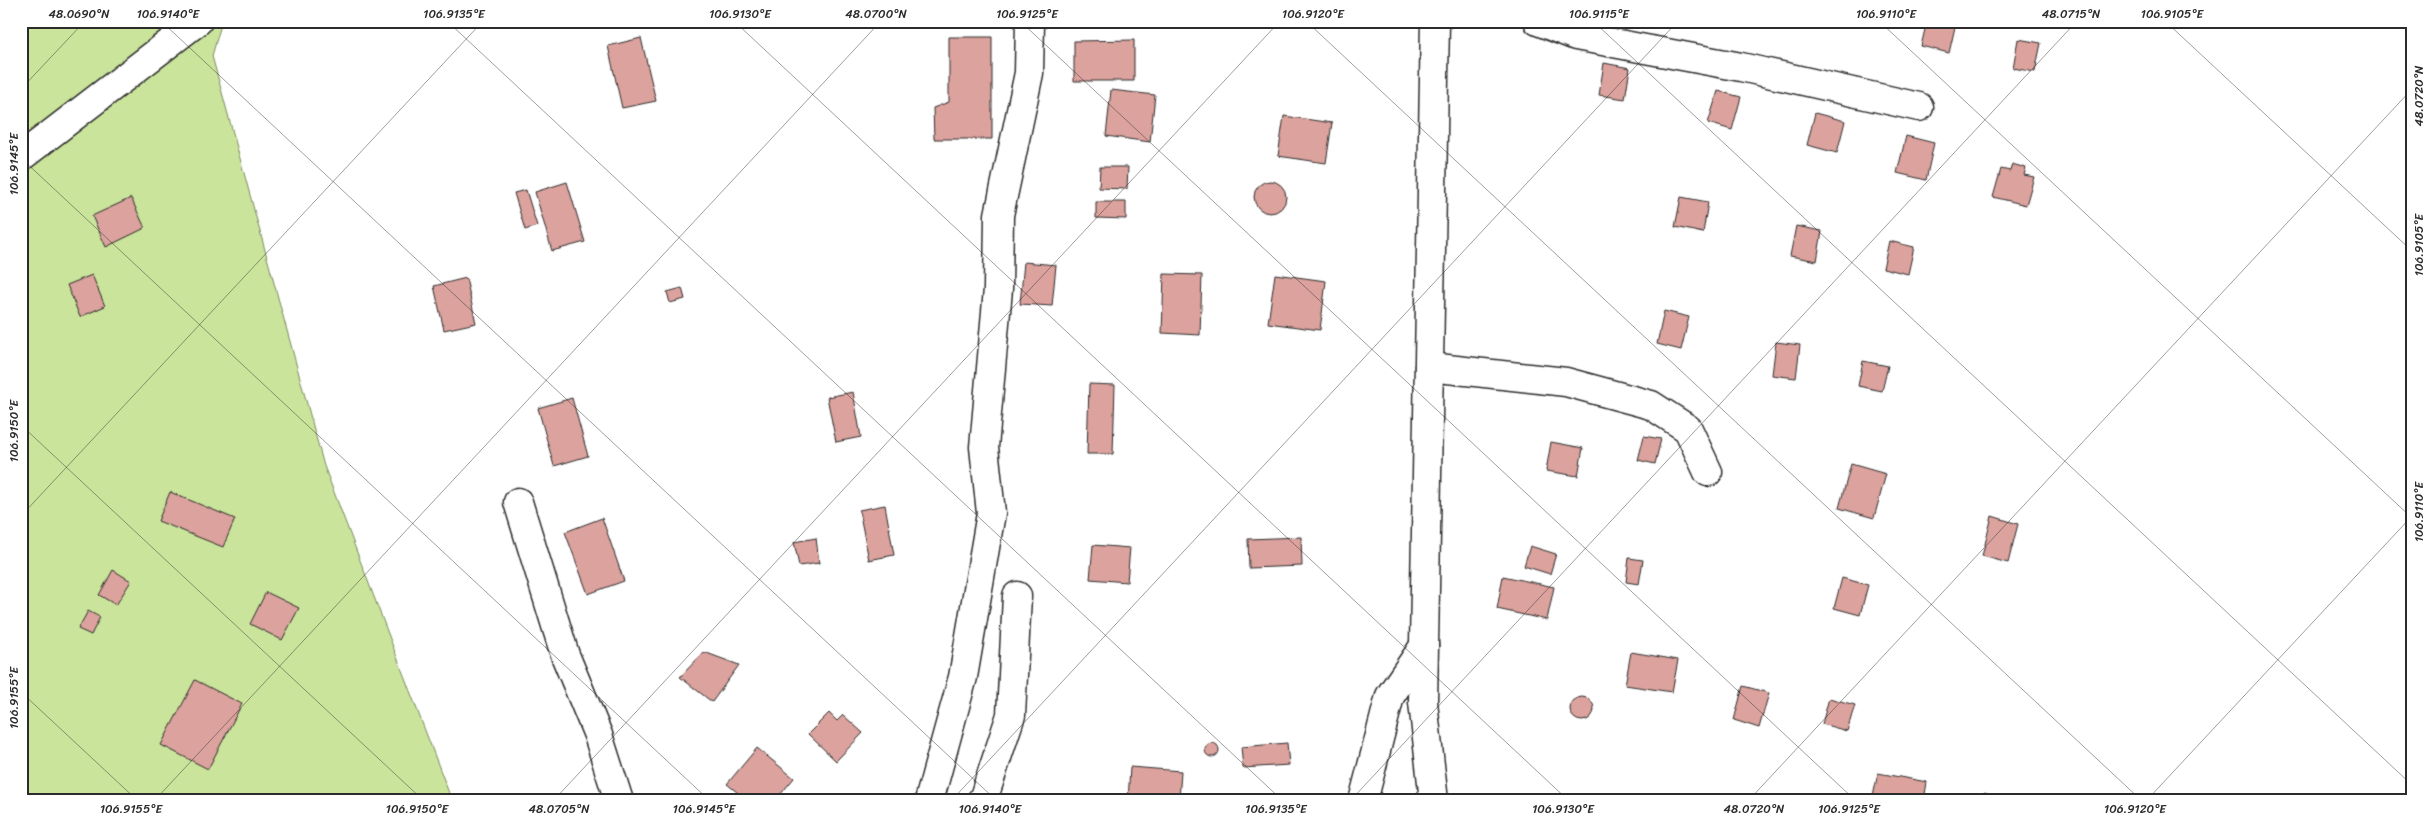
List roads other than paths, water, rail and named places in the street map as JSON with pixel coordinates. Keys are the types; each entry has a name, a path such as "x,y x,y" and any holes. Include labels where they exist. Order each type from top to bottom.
{"street":[{"path":"21,156 198,21"},
{"path":"929,801 963,676 991,513 984,447 998,288 999,215 1029,73 1030,21"},
{"path":"1434,801 1423,702 1435,21"},
{"path":"1538,21 1576,36 1741,67 1919,107"},
{"path":"1429,367 1566,382 1651,406 1688,429 1708,472"},
{"path":"518,502 565,655 598,735 619,801"},
{"path":"981,801 984,797 1011,715 1017,596"},
{"path":"1362,801 1390,696 1424,646"}]}
